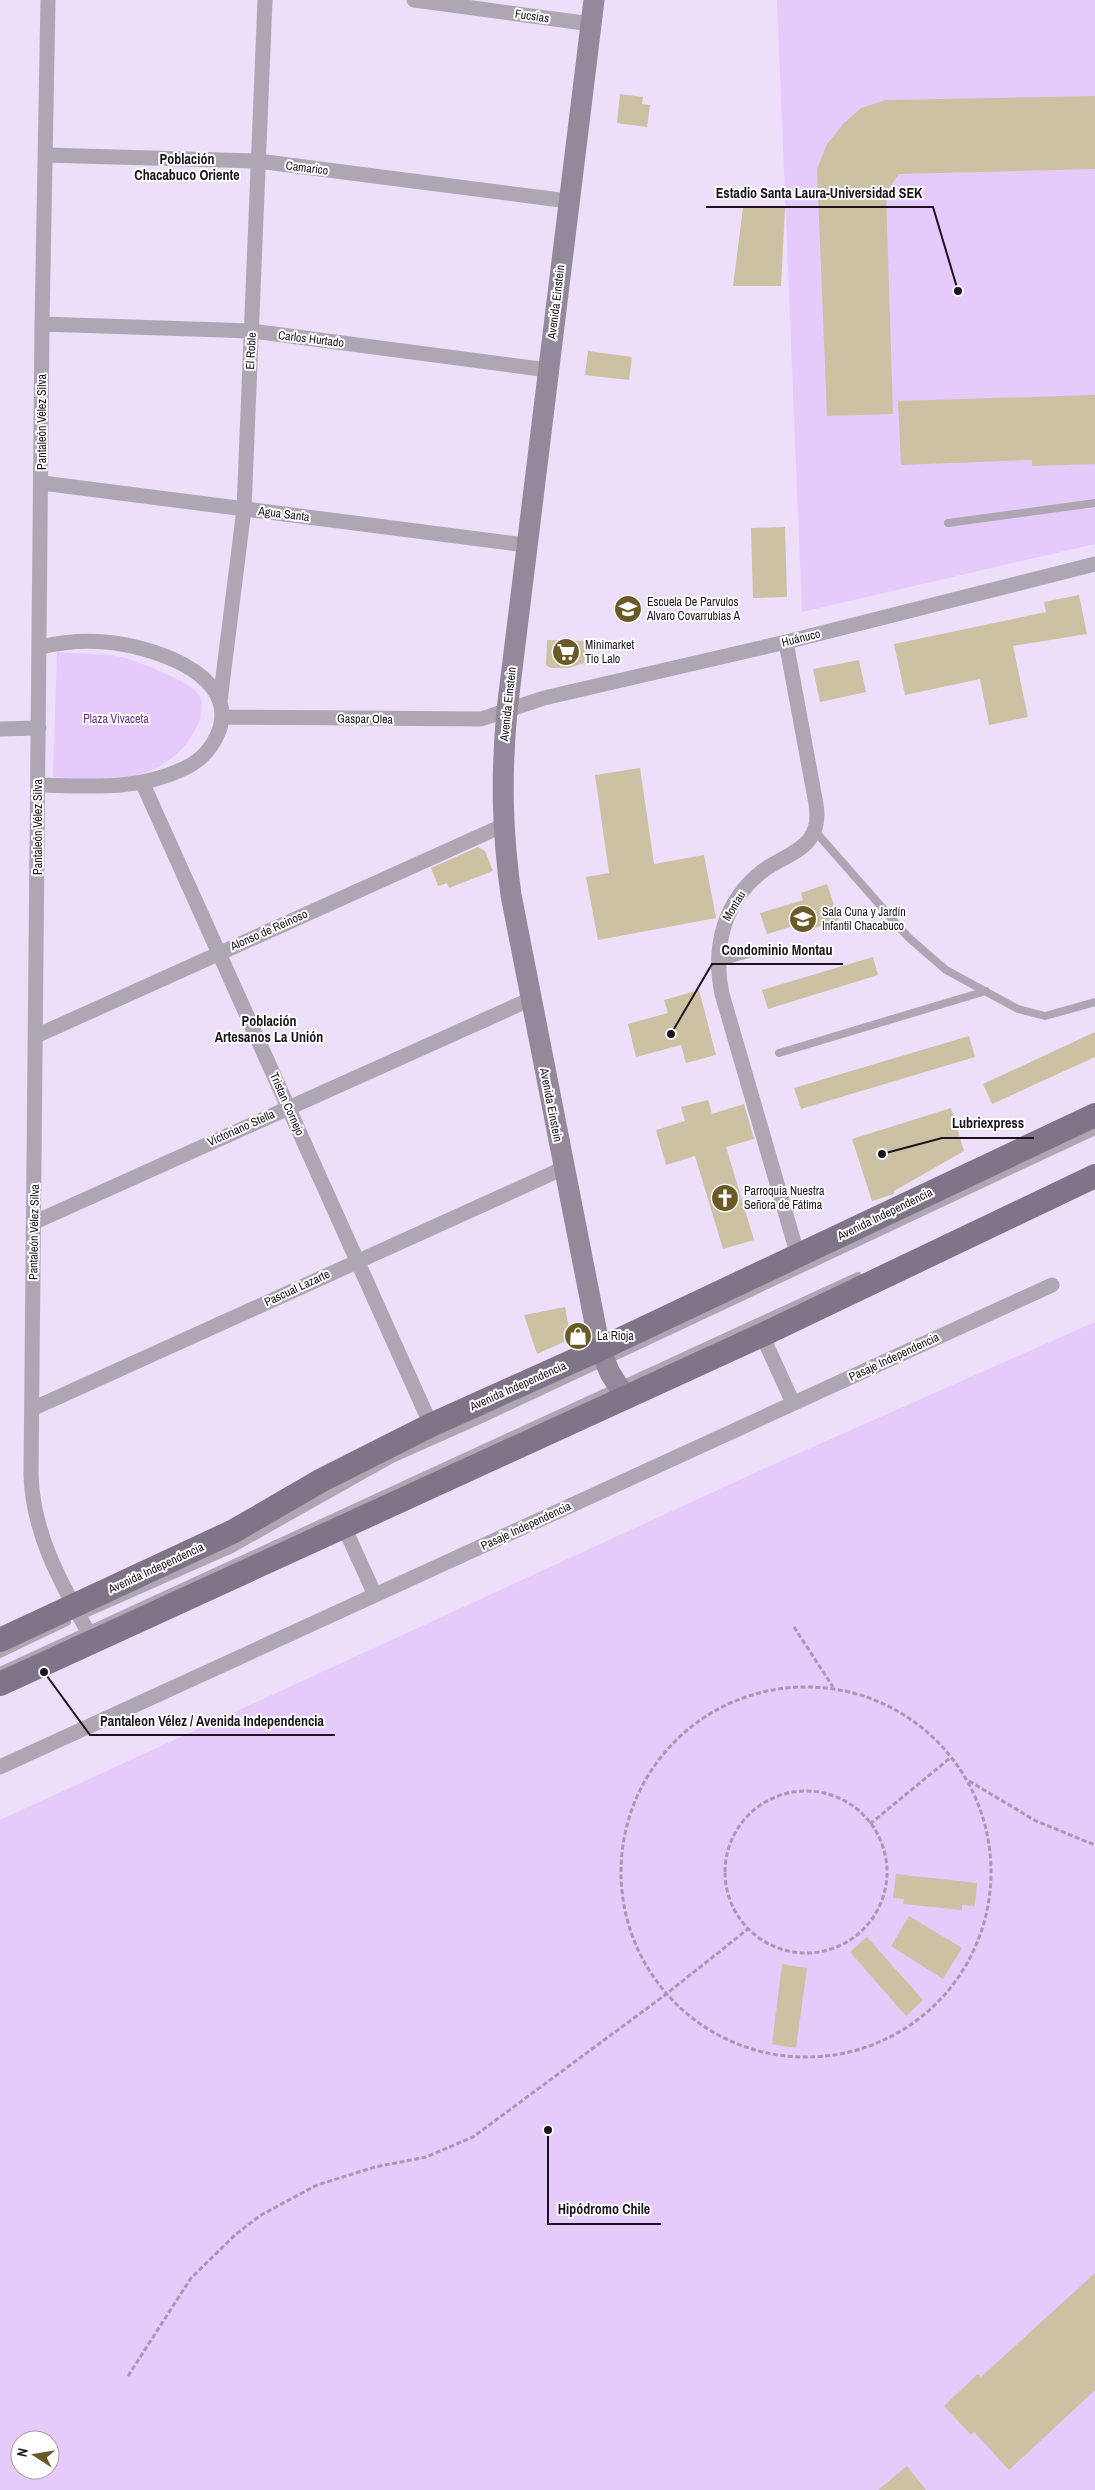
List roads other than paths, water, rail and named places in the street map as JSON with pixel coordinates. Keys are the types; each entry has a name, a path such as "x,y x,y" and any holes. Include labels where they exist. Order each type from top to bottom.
{"main road":[{"name":"Avenida Einstein","path":"594,0 507,710 502,826 510,895 602,1355 622,1392"},
{"name":"Avenida Independencia","path":"0,1640 77,1611 234,1531 330,1476 431,1425 602,1355 798,1256 1095,1115"},
{"path":"0,1684 90,1635 344,1527 622,1392 762,1335 1095,1176"}],"street":[{"name":"Pantaleón Vélez Silva","path":"48,0 42,324 41,647 38,728 35,1222 31,1475 34,1510 42,1537 90,1635"},
{"name":"El Roble","path":"220,701 244,509 265,0"},
{"name":"Fucsias","path":"414,0 591,24"},
{"name":"Camarico","path":"45,155 258,162 568,201"},
{"name":"Carlos Hurtado","path":"42,324 252,331 548,370"},
{"name":"Agua Santa","path":"42,483 526,545"},
{"name":"Huánuco","path":"507,710 544,698 786,642 1095,564"},
{"path":"38,785 113,787 171,774 194,763 214,743 222,717 220,701 211,686 198,674 176,660 152,650 98,641 64,643 41,647"},
{"path":"786,642 816,804 817,818 814,830"},
{"name":"Gaspar Olea","path":"222,717 474,720 490,717 507,710"},
{"path":"0,729 38,728"},
{"name":"Tristan Cornejo","path":"142,782 431,1425"},
{"name":"Alonso de Reinoso","path":"36,1036 218,952 502,826"},
{"name":"Montau","path":"798,1256 722,994 718,963 721,932 736,899 763,870 804,845 814,830"},
{"name":"Victoriano Stella","path":"35,1222 531,999"},
{"name":"Pascual Lazarte","path":"32,1409 357,1260 564,1168"},
{"name":"Pasaje Independencia","path":"0,1766 1052,1285"},
{"path":"762,1335 793,1403"},
{"path":"344,1527 375,1595"}],"lane":[{"path":"948,523 1095,502"},
{"path":"814,830 908,937 946,970 1018,1009 1045,1016 1095,1002"},
{"path":"718,963 758,952"},
{"path":"780,1054 986,991"},
{"path":"0,1654 77,1611 232,1549 392,1459 602,1355 1095,1131"},
{"path":"0,1670 90,1635 622,1392 870,1271"}],"place":[{"name":"Estadio Santa Laura-Universidad SEK","path":"958,291"},
{"name":"Escuela De Parvulos Alvaro Covarrubias A","path":"628,609"},
{"name":"Minimarket Tio Lalo","path":"566,652"},
{"name":"Sala Cuna y Jardín Infantil Chacabuco","path":"803,919"},
{"name":"Condominio Montau","path":"671,1034"},
{"name":"Lubriexpress","path":"882,1154"},
{"name":"Parroquia Nuestra Señora de Fátima","path":"725,1198"},
{"name":"La Rioja","path":"578,1336"},
{"name":"Pantaleon Vélez / Avenida Independencia","path":"44,1672"},
{"name":"Hipódromo Chile","path":"548,2130"}],"district":[{"name":"Población Chacabuco Oriente","path":"187,168"},
{"name":"Población Artesanos La Unión","path":"269,1030"}],"park label":[{"name":"Plaza Vivaceta","path":"116,719"}]}
